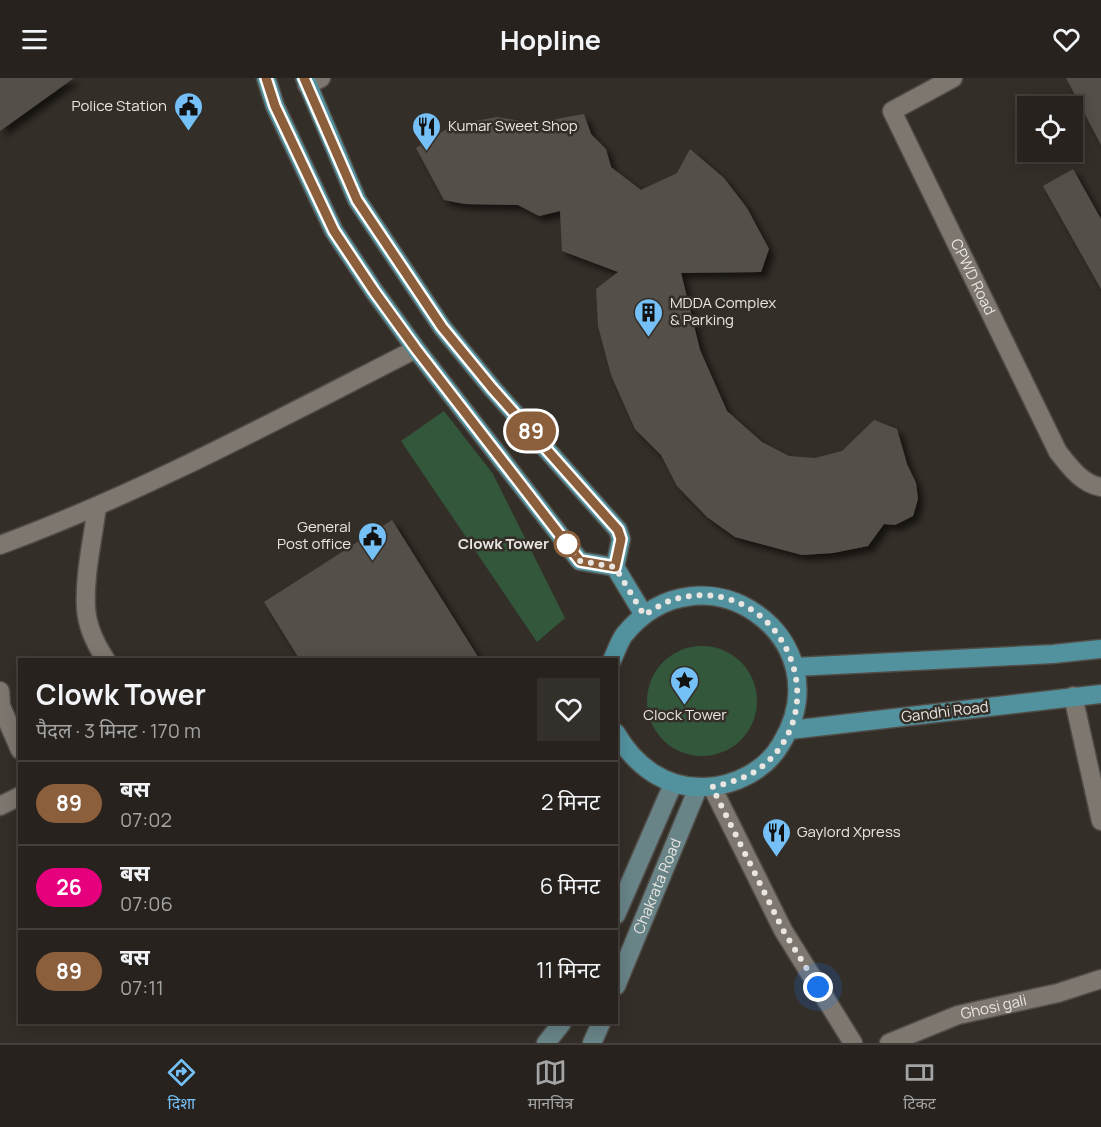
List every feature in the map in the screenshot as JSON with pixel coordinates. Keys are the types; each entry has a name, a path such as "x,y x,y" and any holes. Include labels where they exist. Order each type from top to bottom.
{"main road":[{"path":"266,78 275,106 334,231 374,291 580,561 615,567"},
{"path":"311,80 357,200 442,327 492,388 618,530 621,539 615,567 644,615"},
{"path":"613,658 623,637 644,615 671,600 703,595 734,600 761,615 782,638 795,667 798,699 790,730 777,752 758,769 736,781 705,787 673,783 648,771 626,750 618,736"},
{"path":"795,667 1101,650"},
{"name":"Gandhi Road","path":"790,730 1101,694"},
{"name":"Chakrata Road","path":"618,910 673,783"},
{"name":"Chakrata Road","path":"618,983 705,787"},
{"path":"546,1043 561,1024"}],"street":[{"name":"CPWD Road","path":"953,78 892,111 1058,452 1073,471 1093,485 1101,487"},
{"path":"0,545 98,506 243,437 416,349"},
{"path":"98,506 86,610 95,642 105,658"},
{"path":"0,692 1,706 18,745"},
{"path":"1073,696 1101,821"},
{"path":"705,787 783,930 853,1043"},
{"path":"0,806 18,797"},
{"name":"Ghosi gali","path":"889,1043 958,1015 1058,993 1101,979"}],"green space":[{"path":"444,411 493,474 565,618 537,642 401,441"},
{"path":"702,646 723,651 741,662 752,680 757,701 752,722 741,740 723,751 702,756 681,751 663,740 652,722 647,701 652,680 663,662 681,651"}],"building":[{"path":"0,78 74,78 0,131"},
{"path":"1066,78 1101,78 1101,145 1083,111 1083,96 1075,96"},
{"name":"MDDA Complex & Parking","path":"584,114 591,134 606,149 611,167 641,190 677,173 690,149 724,178 747,208 769,249 761,272 681,273 700,350 727,411 762,442 789,456 815,458 842,451 874,420 897,429 907,464 916,483 918,499 913,516 895,525 884,524 868,546 833,553 802,555 735,537 707,517 677,486 661,455 635,429 611,375 598,326 596,289 618,272 562,251 560,211 539,216 518,205 465,204 444,200 416,148 453,125 497,117 534,123"},
{"path":"1073,169 1101,219 1101,289 1043,186"},
{"name":"General Post office","path":"392,520 479,658 299,658 264,602"}],"bus line":[{"name":"89","path":"266,78 275,106 334,231 374,291 461,408 580,561 615,567 621,539 618,530 492,388 442,327 357,200 304,78"}],"place":[{"name":"Police Station","path":"188,132"},
{"name":"Kumar Sweet Shop","path":"427,152"},
{"name":"MDDA Complex & Parking","path":"649,338"},
{"name":"Clowk Tower","path":"567,544"},
{"name":"General Post office","path":"372,562"},
{"name":"Clock Tower","path":"685,706"},
{"name":"Gaylord Xpress","path":"776,858"}],"route":[{"path":"567,544 580,561 615,567 644,615 671,600 703,595 734,600 761,615 782,638 795,667 798,699 790,730 777,752 758,769 736,781 712,787 783,930 818,987"}]}
